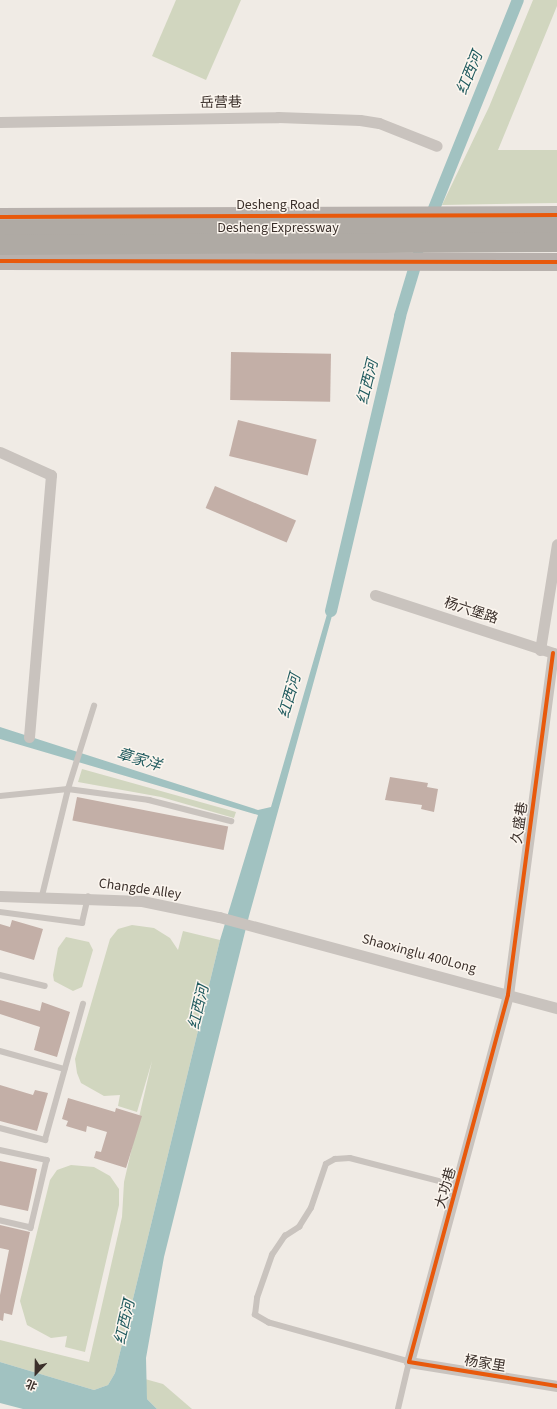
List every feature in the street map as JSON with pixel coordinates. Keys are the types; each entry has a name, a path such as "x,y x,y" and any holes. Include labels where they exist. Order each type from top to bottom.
{"highway":[{"name":"Desheng Expressway","path":"0,230 557,226"},
{"name":"Desheng Expressway","path":"0,245 557,242"}],"main road":[{"name":"Desheng Road","path":"0,217 557,216"},
{"path":"0,261 557,262"}],"street":[{"name":"岳营巷","path":"0,122 278,117 360,120 379,123 437,146"},
{"path":"0,452 51,475 29,737"},
{"path":"540,650 557,544"},
{"name":"杨六堡路","path":"375,595 540,650 555,653"},
{"name":"久盛巷","path":"508,995 555,653"},
{"name":"Changde Alley","path":"0,896 88,897 142,901 218,917 273,932"},
{"name":"Shaoxinglu 400Long","path":"273,932 557,1008"},
{"name":"大功巷","path":"409,1362 458,1186 508,995"},
{"name":"杨家里","path":"409,1362 557,1386"}],"lane":[{"path":"42,896 68,789 94,706"},
{"path":"0,796 68,789 148,800 231,821"},
{"path":"0,912 82,923 88,897"},
{"path":"0,975 45,986"},
{"path":"0,1128 45,1140 83,1004"},
{"path":"0,1051 65,1069"},
{"path":"0,1150 47,1160 31,1228 0,1221"},
{"path":"398,1409 409,1362 269,1323 255,1314 257,1298 272,1255 285,1236 299,1227 311,1208 326,1164 330,1161 350,1158 458,1186"}],"green space":[{"path":"176,0 241,0 206,80 152,56"},
{"path":"533,0 557,0 557,6 498,150 557,150 557,203 442,205 489,107"},
{"path":"82,769 236,812 234,818 161,797 78,782"},
{"path":"132,925 154,928 170,938 178,950 183,931 220,940 115,1373 108,1385 94,1390 0,1362 0,1340 89,1362 122,1217 124,1182 152,1061 137,1112 118,1106 120,1095 104,1096 81,1083 77,1073 75,1059 110,939 118,929"},
{"path":"66,937 89,942 93,950 82,987 73,991 54,981 53,975 58,948"},
{"path":"71,1165 94,1167 110,1176 119,1189 119,1205 85,1352 65,1347 67,1336 51,1338 27,1325 20,1301 50,1180 57,1170"},
{"path":"145,1379 163,1384 192,1409 157,1409 147,1399"}],"water":[{"path":"338,594 249,916 164,1257 146,1358 147,1399 157,1409 23,1409 0,1403 0,1362 94,1390 108,1385 115,1373 220,940 258,815 0,739 0,727 258,810 271,807 332,597"}],"building":[{"path":"231,352 331,354 330,402 230,400"},
{"path":"238,420 317,440 308,475 229,456"},
{"path":"215,486 296,520 287,542 206,508"},
{"path":"390,777 428,783 427,787 438,789 434,812 421,809 422,805 385,800"},
{"path":"77,797 228,826 224,850 72,821"},
{"path":"12,920 43,929 34,960 0,950 0,924 10,927"},
{"path":"0,1000 40,1011 42,1002 70,1012 57,1057 34,1050 40,1027 0,1014"},
{"path":"0,1085 33,1095 35,1090 48,1093 37,1131 0,1121"},
{"path":"68,1098 115,1112 116,1108 142,1116 126,1168 94,1158 96,1151 101,1152 107,1132 87,1126 86,1132 66,1126 68,1121 62,1119"},
{"path":"0,1161 37,1169 28,1211 0,1205"},
{"path":"0,1225 30,1232 12,1315 4,1313 3,1321 0,1320 0,1295 9,1250 0,1248"}],"waterway":[{"name":"红西河","path":"429,221 518,0"},
{"name":"红西河","path":"331,611 400,316 418,256"}],"cycle path":[{"path":"0,217 557,215"},
{"path":"0,261 557,262"},
{"path":"553,653 508,995 409,1362 557,1386"}],"water label":[{"name":"章家洋","path":"139,760"}]}
